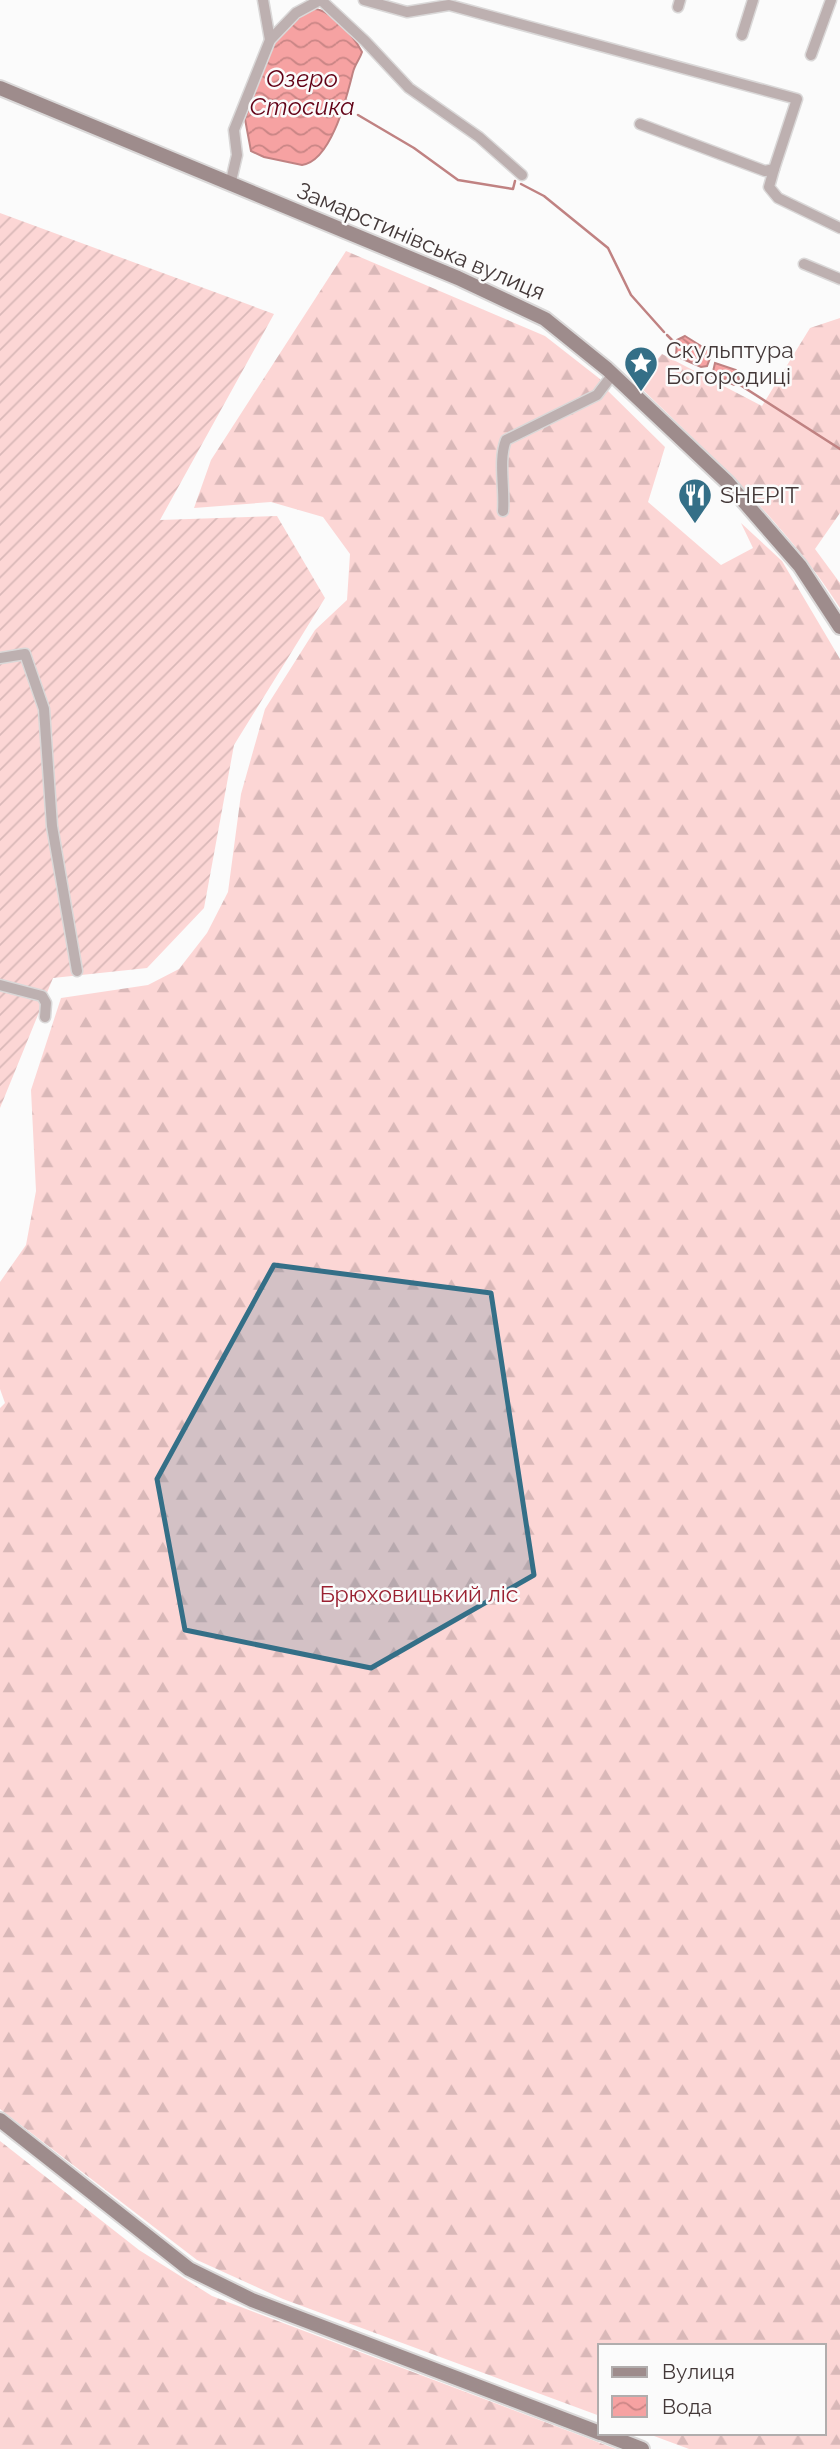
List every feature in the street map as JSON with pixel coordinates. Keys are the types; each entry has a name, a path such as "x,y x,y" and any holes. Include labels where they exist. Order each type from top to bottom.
{"main road":[{"name":"Замарстинівська вулиця","path":"0,88 521,306 545,319 613,374 727,482 800,566 840,627"},
{"path":"0,2120 189,2269 252,2300 598,2432"},
{"path":"606,2435 642,2449"}],"street":[{"path":"263,0 270,40"},
{"path":"230,185 237,155 234,130 270,40 302,9 320,0 365,41 409,88 479,137 522,175"},
{"path":"364,0 407,12 449,5 797,99 769,187 778,198 840,228"},
{"path":"742,34 753,0"},
{"path":"811,55 831,0"},
{"path":"640,124 713,150 743,165 765,171 774,169"},
{"path":"804,264 840,279"},
{"path":"503,511 505,482 502,468 506,440 597,395 613,374"},
{"path":"0,658 25,654 44,709 52,826 77,971"},
{"path":"0,985 42,996 46,1003 45,1017"}],"highlighted area":[{"path":"274,1265 491,1293 534,1575 371,1668 185,1630 157,1479"}],"green space":[{"path":"0,213 274,314 160,520 277,516 325,598 234,745 204,908 147,968 53,978 0,1108"},
{"name":"Брюховицький ліс","path":"346,251 545,336 600,379 604,387 665,447 648,502 721,565 753,548 741,523 782,561 840,659 840,2449 689,2449 651,2435 826,2435 826,2344 598,2344 598,2415 283,2299 197,2260 0,2109 0,1408 5,1403 0,1389 0,1282 26,1245 36,1191 31,1090 61,998 148,985 179,969 207,933 228,892 241,794 265,709 315,630 347,600 350,554 323,517 271,502 194,508 211,460"},
{"path":"840,318 840,513 815,549 840,583 840,608 771,518 636,383 662,354 762,406 810,328"},
{"path":"0,2141 139,2250 212,2296 616,2449 0,2449"}],"water":[{"name":"Озеро Стосика","path":"309,9 317,9 332,17 347,30 362,52 330,140 313,161 302,165 264,157 251,151 245,119 276,38"},
{"path":"685,336 712,353 707,366 701,367 676,356 677,340"},
{"path":"715,363 736,370 740,382 734,385 712,376"}],"waterway":[{"path":"346,100 353,108"},
{"path":"358,115 414,148 458,180 513,189 515,181"},
{"path":"521,184 544,196 608,248 631,295 664,332"},
{"path":"667,335 678,346"},
{"path":"737,383 840,449"}],"place":[{"name":"Скульптура Богородиці","path":"641,393"},
{"name":"SHEPIT","path":"695,525"}]}
